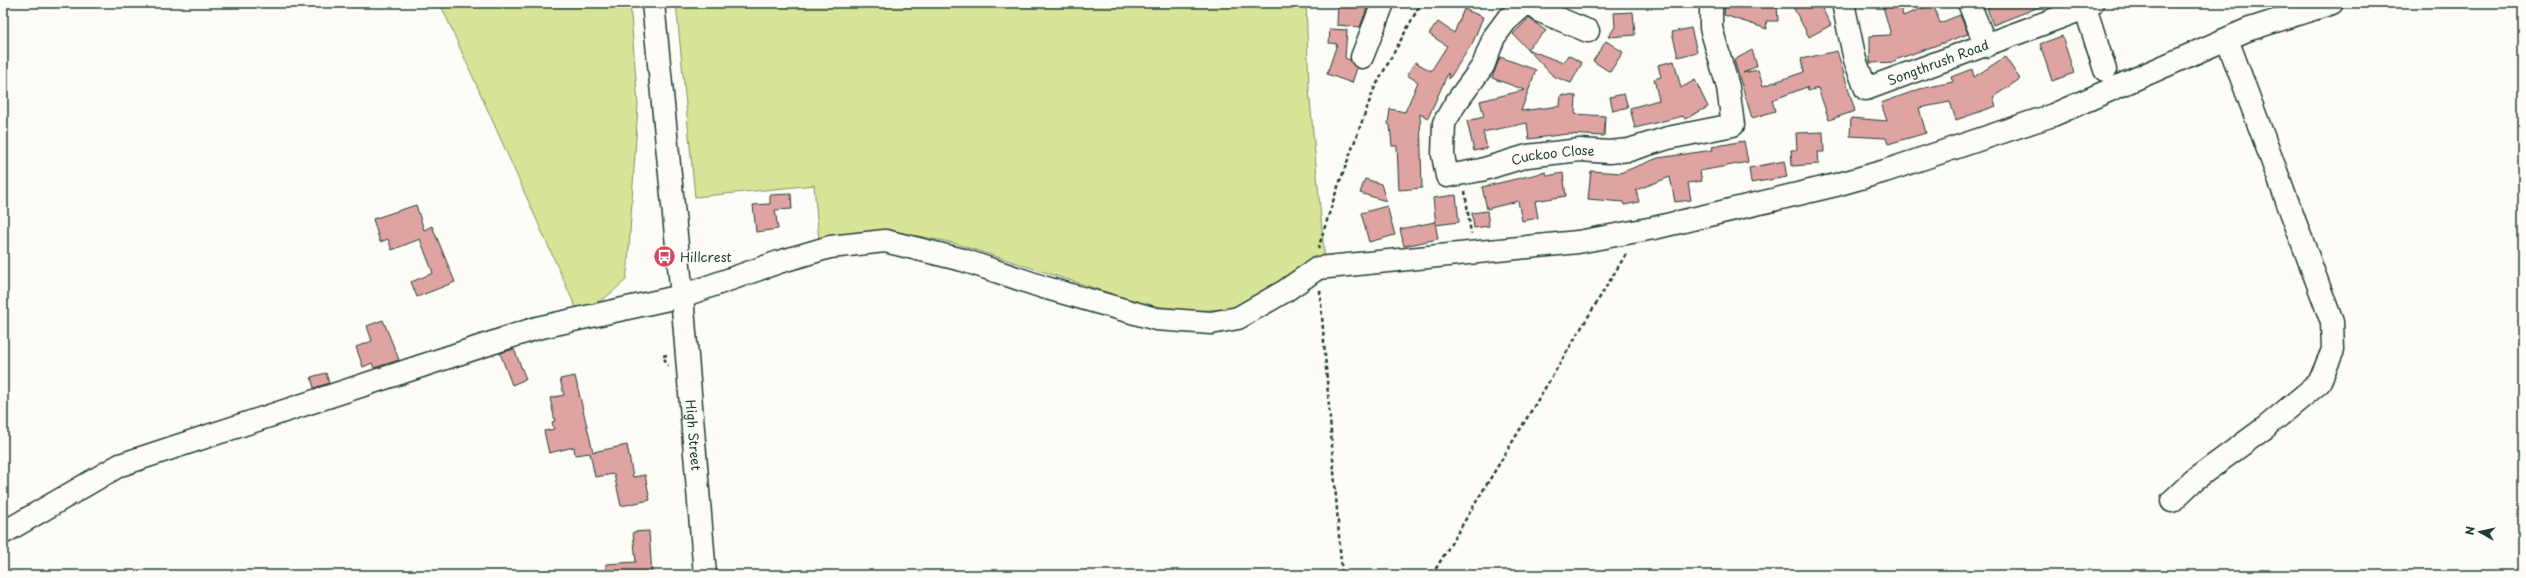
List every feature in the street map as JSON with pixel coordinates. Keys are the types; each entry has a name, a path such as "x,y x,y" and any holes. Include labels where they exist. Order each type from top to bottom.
{"street":[{"name":"High Street","path":"653,3 682,296 704,575"},
{"path":"1362,57 1383,3"},
{"name":"Cuckoo Close","path":"1526,3 1506,21 1494,37 1483,66 1455,104 1444,123 1443,155 1447,176 1527,156 1580,150 1610,152 1629,150 1668,138 1734,125 1728,87 1711,28 1711,3"},
{"path":"1530,3 1540,11 1588,31"},
{"name":"Songthrush Road","path":"1843,3 1856,60 1866,89 1986,46 2089,5"},
{"path":"1969,3 1986,46"},
{"path":"3,533 120,465 538,328 682,296 779,262 830,247 885,240 963,260 1043,287 1156,320 1211,322 1238,318 1285,291 1318,268 1408,261 1473,252 1578,242 1640,231 1744,208 1885,171 2053,115 2247,30 2332,3"},
{"path":"2089,5 2105,70"},
{"path":"2172,501 2194,480 2266,427 2319,383 2333,350 2332,322 2227,39"}],"path":[{"path":"1342,575 1318,268 1318,251 1334,195 1374,89 1421,3"},
{"path":"1463,173 1473,252"},
{"path":"1432,575 1640,231"}],"green space":[{"path":"440,3 630,3 638,105 628,264 626,280 603,299 591,305 576,308"},
{"path":"676,3 1306,3 1309,89 1325,262 1237,308 1195,311 1147,305 954,243 888,230 819,241 814,185 695,197"}],"building":[{"path":"1369,3 1360,27 1337,25 1338,4"},
{"path":"1725,3 1744,3 1743,6 1777,5 1778,21 1766,21 1767,29 1724,15"},
{"path":"1791,3 1819,3 1831,25 1809,37"},
{"path":"1882,3 1900,3 1903,16 1933,4 1940,23 1960,15 1968,34 1895,60 1895,62 1870,63 1870,36 1891,35"},
{"path":"1999,3 2047,4 1993,25 1987,8"},
{"path":"1464,9 1483,17 1473,42 1449,79 1448,73 1428,118 1420,114 1422,188 1399,190 1397,146 1392,146 1390,125 1388,124 1390,109 1405,112 1418,82 1407,75 1415,62 1431,71 1447,46 1429,34 1438,22 1454,33"},
{"path":"1633,12 1635,35 1608,37 1615,27 1614,13"},
{"path":"1529,18 1546,31 1527,49 1513,34"},
{"path":"1691,28 1697,52 1678,57 1672,32"},
{"path":"1330,29 1347,30 1345,58 1350,60 1357,68 1352,83 1327,74 1337,44 1329,43"},
{"path":"2062,36 2074,73 2052,81 2040,44"},
{"path":"1606,41 1623,52 1610,72 1593,61"},
{"path":"1527,49 1563,63 1568,55 1582,63 1571,83 1553,76"},
{"path":"1752,50 1757,66 1743,73 1758,70 1763,86 1804,72 1801,59 1837,51 1855,111 1829,120 1818,88 1808,91 1807,87 1772,100 1775,111 1752,118 1734,60"},
{"path":"1500,57 1536,70 1521,111 1560,106 1561,95 1576,96 1575,114 1605,116 1604,136 1567,134 1529,139 1527,123 1483,132 1487,148 1474,151 1467,121 1484,117 1480,101 1525,90 1492,78"},
{"path":"2005,57 2020,79 1993,97 1996,106 1956,120 1950,102 1919,108 1926,133 1888,144 1886,138 1850,136 1851,118 1887,121 1881,103 1920,89 1953,82 1951,77 1972,69 1974,77"},
{"path":"1674,61 1681,88 1695,80 1708,107 1685,119 1683,116 1635,128 1630,108 1659,100 1654,79 1661,77 1658,65"},
{"path":"1624,94 1628,107 1613,111 1610,97"},
{"path":"1823,132 1824,152 1818,152 1819,164 1792,166 1791,150 1797,150 1796,133"},
{"path":"1744,141 1748,162 1700,171 1702,181 1688,183 1691,200 1675,202 1670,177 1636,190 1639,202 1624,205 1623,202 1588,199 1591,171 1620,173 1658,158 1713,150 1712,147"},
{"path":"1784,161 1787,177 1751,183 1749,168"},
{"path":"1546,172 1547,176 1563,173 1566,196 1535,201 1538,218 1522,221 1518,201 1487,209 1482,187"},
{"path":"1365,179 1381,184 1386,201 1360,193"},
{"path":"791,194 792,209 775,210 778,229 756,232 753,205 770,204 770,195"},
{"path":"1456,195 1459,222 1436,225 1433,198"},
{"path":"416,205 424,230 432,226 455,282 417,297 411,282 433,273 420,239 392,250 388,239 380,242 373,219"},
{"path":"1387,206 1395,235 1369,242 1361,213"},
{"path":"1487,211 1489,226 1474,228 1472,213"},
{"path":"1435,222 1438,239 1404,246 1400,229"},
{"path":"383,320 399,360 374,368 372,363 363,367 356,347 372,341 367,326"},
{"path":"514,349 526,379 512,385 500,353"},
{"path":"326,373 329,383 314,388 311,377"},
{"path":"575,376 593,452 627,445 633,477 645,475 650,500 621,506 614,474 595,477 590,453 575,455 574,447 549,453 544,431 554,429 552,422 555,421 550,398 564,395 560,379"},
{"path":"649,531 652,575 606,575 606,564 636,562 633,532"}],"place":[{"name":"Hillcrest","path":"664,257"}]}
